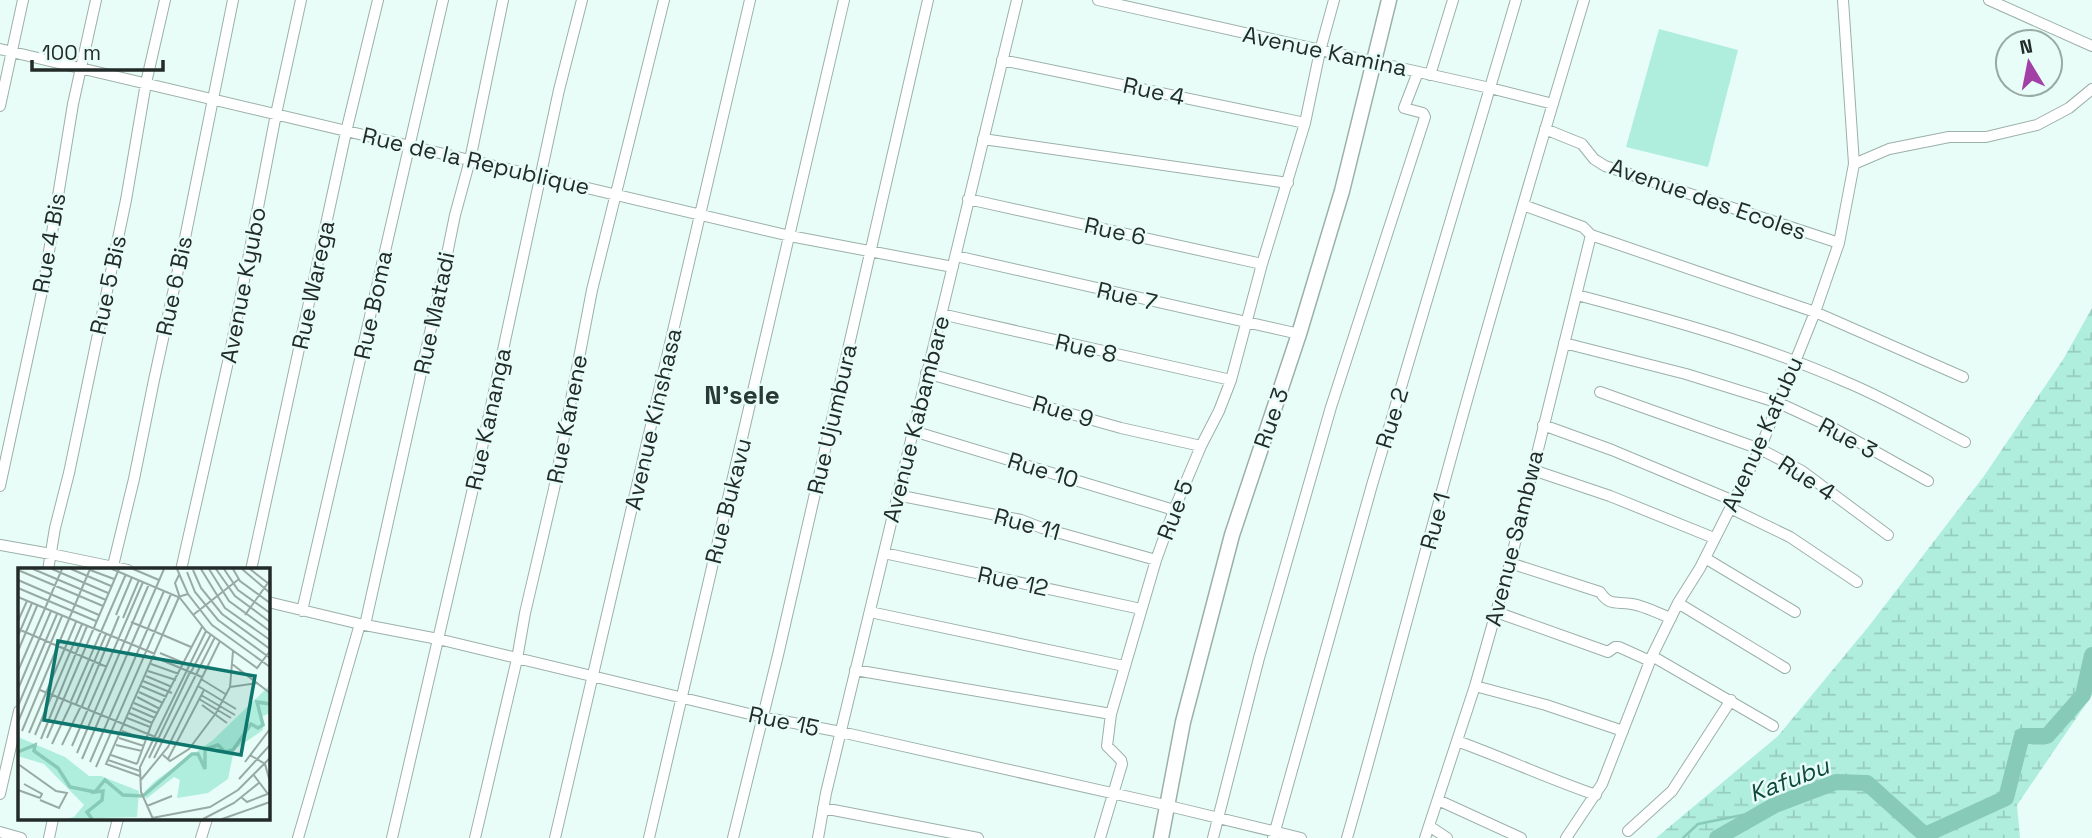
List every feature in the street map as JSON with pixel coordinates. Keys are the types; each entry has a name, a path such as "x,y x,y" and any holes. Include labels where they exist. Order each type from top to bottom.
{"street":[{"path":"0,106 23,0"},
{"name":"Rue 4 Bis","path":"0,485 44,282 80,70 96,0"},
{"name":"Rue 5 Bis","path":"48,568 165,0"},
{"name":"Rue 6 Bis","path":"113,568 134,480 233,0"},
{"name":"Avenue Kyubo","path":"181,568 230,353 301,0"},
{"name":"Rue Warega","path":"251,568 346,132 378,0"},
{"name":"Rue Boma","path":"302,611 443,0"},
{"name":"Rue Matadi","path":"298,838 362,625 455,215 470,160 503,0"},
{"name":"Rue Kananga","path":"392,838 477,471 559,90 582,0"},
{"name":"Rue Kanene","path":"475,838 554,489 592,290 664,0"},
{"name":"Avenue Kinshasa","path":"555,838 750,0"},
{"name":"Rue Bukavu","path":"649,838 844,0"},
{"name":"Rue Ujumbura","path":"733,838 928,0"},
{"name":"Avenue Kabambare","path":"818,838 855,670 1017,0"},
{"name":"Avenue Kamina","path":"1098,0 1553,104"},
{"name":"Rue 5","path":"1100,838 1122,764 1107,747 1111,714 1124,666 1174,510 1231,380 1262,264 1305,123 1334,0"},
{"name":"Rue 3","path":"1161,838 1183,722 1232,535 1299,334 1342,191 1389,0"},
{"path":"1430,75 1453,0"},
{"name":"Rue 2","path":"1274,835 1368,498 1517,0"},
{"name":"Rue 1","path":"1347,838 1461,420 1584,0"},
{"name":"Avenue Kafubu","path":"1566,838 1596,795 1651,658 1760,449 1815,312 1839,243 1854,164 1843,0"},
{"path":"1989,0 2092,46"},
{"name":"Rue de la Republique","path":"0,50 790,236 954,261"},
{"name":"Rue 4","path":"1002,60 1305,123"},
{"path":"1213,838 1259,658 1327,421 1425,117 1423,113 1404,108 1418,72"},
{"path":"1854,164 1889,149 1948,137 1986,137 2037,125 2069,108 2092,89"},
{"name":"Avenue des Ecoles","path":"1545,129 1582,144 1594,159 1605,166 1839,243"},
{"path":"983,139 1287,183"},
{"name":"Rue 6","path":"968,199 1262,264"},
{"path":"1523,205 1583,227 1591,235 1815,312 1963,377"},
{"name":"Avenue Sambwa","path":"1425,838 1475,686 1510,563 1591,235"},
{"name":"Rue 7","path":"954,261 1299,334"},
{"path":"1577,295 1749,345 1794,361 1875,394 1965,442"},
{"name":"Rue 8","path":"941,314 1231,380"},
{"name":"Rue 3","path":"1564,343 1686,374 1779,403 1835,429 1928,481"},
{"name":"Rue 9","path":"926,373 1121,428 1201,446"},
{"name":"Rue 4","path":"1601,392 1760,449 1802,471 1888,535"},
{"path":"1543,425 1612,450 1732,504 1790,537 1857,582"},
{"name":"Rue 10","path":"913,431 1174,510"},
{"path":"1533,470 1610,496 1714,538"},
{"name":"Rue 11","path":"897,495 1021,520 1156,560"},
{"path":"0,545 113,568"},
{"name":"Rue 12","path":"884,553 1141,610"},
{"path":"1705,558 1795,612"},
{"path":"1510,563 1600,592 1608,600 1619,604 1632,603 1671,618"},
{"name":"Rue 15","path":"270,603 362,625 438,639 762,717 841,732 1169,806 1274,835 1301,838"},
{"path":"1678,604 1786,668"},
{"path":"870,612 1124,666"},
{"path":"1496,612 1604,651 1611,652 1619,647 1651,658 1731,700 1773,726"},
{"path":"855,670 1111,714"},
{"path":"1475,686 1546,705 1623,731"},
{"path":"1629,831 1672,792 1731,700"},
{"path":"0,794 18,715"},
{"path":"1457,741 1596,795"},
{"path":"1438,800 1521,838"},
{"path":"823,808 978,838"},
{"path":"49,838 53,820"},
{"path":"113,838 118,820"},
{"path":"201,838 207,820"},
{"path":"1429,827 1447,838"},
{"path":"0,832 21,838"}],"green space":[{"path":"1659,29 1738,50 1708,167 1626,147"},
{"path":"2092,308 2092,695 2017,805 2020,838 1656,838 1778,736 1869,626 1984,476 2064,358"}],"waterway":[{"name":"Kafubu","path":"1717,838 1775,805 1836,782 1867,783 1925,835 2006,798 2022,736 2047,736 2083,695 2092,655"},
{"path":"1683,838 1698,824 1767,810"}],"district":[{"name":"N'sele","path":"742,395"}]}
